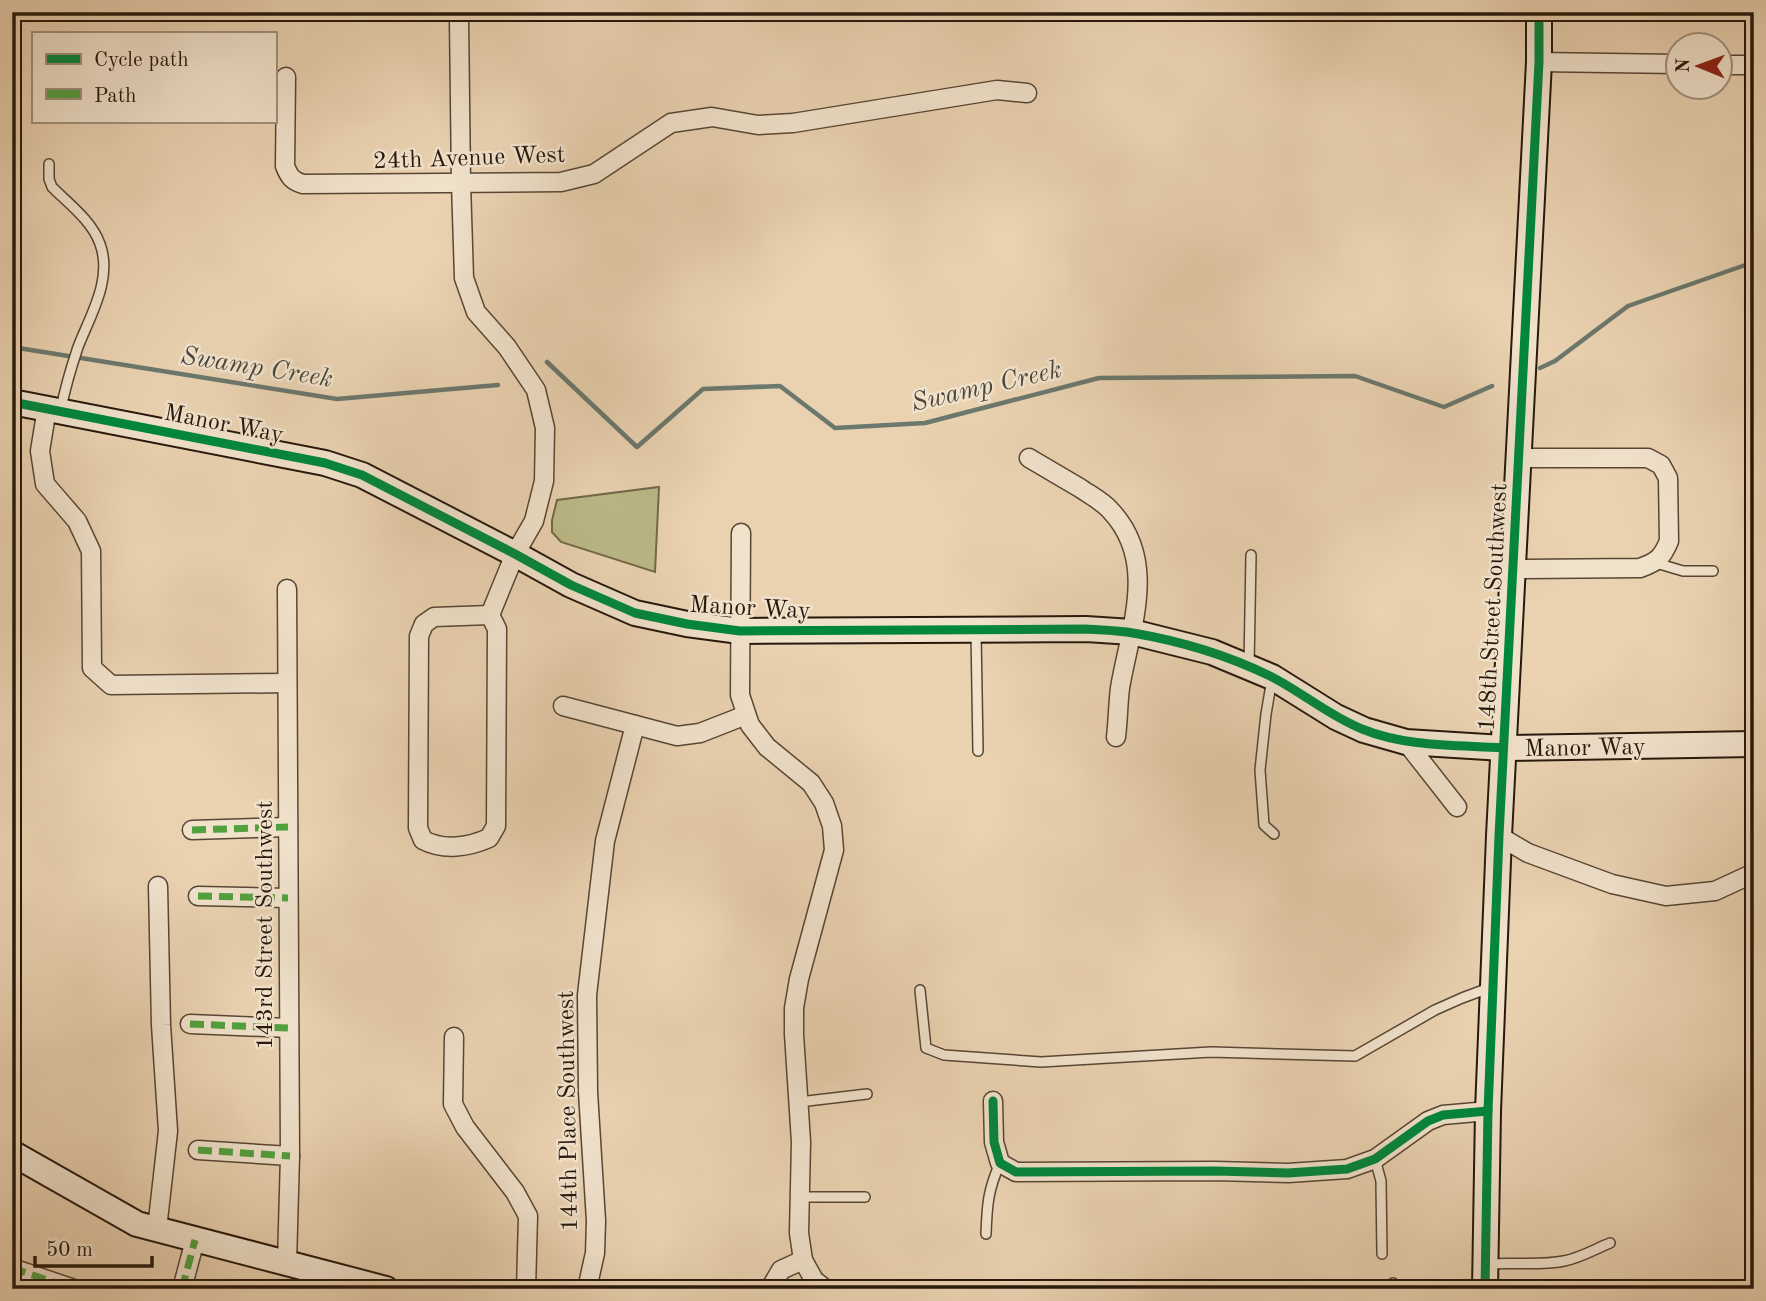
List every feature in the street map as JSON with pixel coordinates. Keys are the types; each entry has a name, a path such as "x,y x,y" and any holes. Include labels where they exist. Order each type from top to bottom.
{"street":[{"path":"461,12 464,278 476,312 507,347 536,390 545,428 544,481 534,521 515,554 491,615 497,629 496,826 489,838 472,845 431,844 423,840 418,828 419,636 424,624 434,617 491,615"},
{"name":"148th Street Southwest","path":"1485,1289 1488,1111 1499,836 1539,62 1539,12"},
{"path":"1539,62 1664,64"},
{"path":"1734,65 1754,65"},
{"name":"24th Avenue West","path":"286,78 285,166 289,177 303,184 561,182 594,174 671,123 712,117 758,125 793,122 997,90 1027,93"},
{"name":"Manor Way","path":"12,402 326,463 362,475 570,585 635,612 687,624 740,631 1086,629 1132,632 1212,652 1272,677 1336,717 1364,730 1406,742 1503,748 1754,744"},
{"path":"54,410 40,451 45,484 77,522 91,551 92,668 111,685 287,683"},
{"path":"1029,458 1108,507 1125,526 1135,549 1138,568 1132,632 1120,689 1116,737"},
{"path":"1513,569 1640,568 1656,563 1669,541 1668,478 1661,465 1648,458 1519,458"},
{"path":"741,533 740,695 746,715 750,725 767,747 811,783 824,803 832,826 834,850 799,979 794,1008 802,1142 799,1233 803,1260 814,1280 825,1289"},
{"name":"143rd Street Southwest","path":"287,589 287,1262"},
{"path":"564,706 677,736 700,733 746,715"},
{"name":"144th Place Southwest","path":"587,1289 595,1253 596,1221 588,1092 587,995 605,841 635,725"},
{"path":"1406,742 1457,807"},
{"path":"192,830 288,827"},
{"path":"1499,836 1528,853 1612,884 1666,896 1715,891 1754,873"},
{"path":"157,1229 168,1131 161,1025 158,886"},
{"path":"198,896 288,898"},
{"path":"190,1024 289,1028"},
{"path":"454,1037 453,1104 465,1127 515,1192 528,1216 526,1289"},
{"path":"993,1101 994,1142 1000,1163 1016,1172 1288,1173 1347,1169 1376,1159 1428,1121 1443,1115 1488,1111"},
{"path":"198,1150 289,1156"},
{"path":"12,1153 137,1224 386,1289"},
{"path":"182,1289 195,1240"},
{"path":"770,1289 781,1270 803,1260"},
{"path":"12,1268 74,1289"}],"lane":[{"path":"49,164 52,187 91,226 101,246 103,267 101,289 54,410"},
{"path":"1249,667 1251,555"},
{"path":"1656,563 1683,571 1713,571"},
{"path":"976,630 978,751"},
{"path":"1272,677 1260,770 1264,825 1274,834"},
{"path":"920,990 926,1048 944,1055 1041,1062 1211,1052 1355,1056 1435,1010 1494,986"},
{"path":"799,1102 867,1094"},
{"path":"1376,1159 1381,1181 1382,1254"},
{"path":"986,1234 987,1203 1000,1163"},
{"path":"800,1197 865,1197"},
{"path":"1486,1264 1562,1262 1610,1243"}],"shaded area":[{"path":"659,487 655,572 561,542 552,532 557,500"}],"waterway":[{"name":"Swamp Creek","path":"1540,368 1555,361 1628,306 1754,262"},
{"name":"Swamp Creek","path":"12,347 337,399 498,385"},
{"name":"Swamp Creek","path":"547,362 637,447 703,389 780,386 835,428 925,423 1099,378 1355,376 1444,407 1492,386"}],"marked path":[{"path":"192,830 288,827"},
{"path":"198,896 288,898"},
{"path":"190,1024 289,1028"},
{"path":"198,1150 290,1156"},
{"path":"182,1289 195,1240"},
{"path":"12,1268 74,1289"}],"cycle path":[{"path":"1485,1289 1488,1111 1499,836 1539,62 1539,12"},
{"path":"12,402 325,463 362,475 571,585 635,613 740,631 1086,629 1127,632 1220,655 1282,682 1350,724 1379,735 1431,744 1503,748"},
{"path":"993,1101 994,1142 1000,1163 1016,1172 1288,1173 1347,1169 1375,1159 1428,1121 1443,1115 1488,1111"}]}
